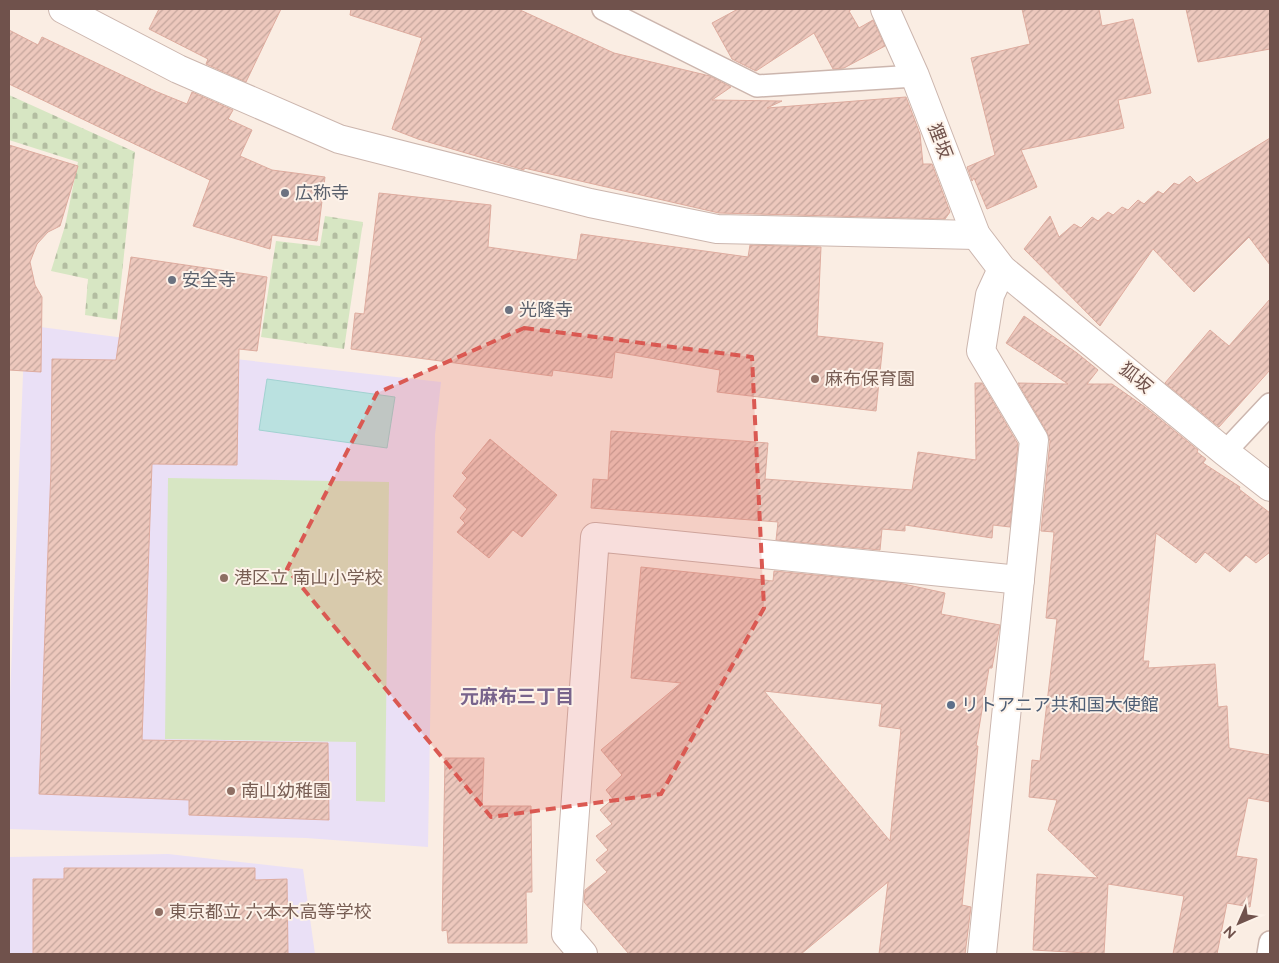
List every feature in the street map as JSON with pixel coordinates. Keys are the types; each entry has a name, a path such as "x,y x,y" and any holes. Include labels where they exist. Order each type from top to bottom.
{"street":[{"path":"63,9 178,69 339,139 590,203 717,229 976,235"},
{"name":"狸坂","path":"885,9 915,76 976,235 1002,269"},
{"path":"982,954 1034,440 981,351 990,295 1002,269"},
{"name":"狐坂","path":"1002,269 1225,452 1270,486"},
{"path":"583,954 566,934 595,537 1020,580"}],"lane":[{"path":"603,9 757,86 915,76"},
{"path":"1225,452 1270,404"},
{"path":"1268,954 1270,942"}],"highlighted area":[{"path":"524,328 752,357 764,608 661,794 491,817 287,569 377,393"}],"shaded area":[{"name":"港区立 南山小学校","path":"25,325 217,350 217,357 441,382 435,435 428,847 306,838 9,829 9,722"},
{"name":"東京都立 六本木高等学校","path":"168,854 303,869 315,954 9,954 9,857"}],"green space":[{"path":"9,95 135,152 117,320 85,315 88,279 51,271 65,226 78,162 9,140"},
{"path":"325,216 363,222 344,349 261,337 276,241 320,246"},
{"path":"168,478 389,482 385,802 356,801 356,742 165,739"}],"water":[{"path":"267,379 395,397 387,448 259,430"}],"building":[{"path":"159,9 281,9 246,82 206,64 208,59 149,29"},
{"path":"351,9 518,9 614,53 710,76 731,87 712,100 782,101 767,108 906,97 920,134 923,164 932,164 950,212 945,219 719,213 524,168 524,170 418,139 392,129 422,38 350,15"},
{"path":"738,9 852,9 849,11 859,28 873,20 885,46 844,68 833,69 814,33 756,71 732,59 712,23"},
{"path":"1022,9 1099,9 1102,26 1133,19 1151,93 1118,100 1124,128 1021,150 1037,187 987,209 974,178 972,181 967,167 995,155 971,58 1030,44"},
{"path":"1186,9 1270,9 1270,49 1198,62"},
{"path":"9,30 38,45 42,37 155,91 187,104 192,92 233,110 228,119 252,130 240,156 272,170 325,177 317,241 272,235 270,249 193,226 210,180 9,84"},
{"path":"1270,138 1270,265 1249,237 1194,292 1153,249 1100,326 1024,249 1050,216 1059,237 1074,224 1081,228 1092,217 1098,221 1108,212 1113,215 1122,207 1128,210 1138,200 1144,204 1158,191 1163,194 1174,183 1179,185 1190,176 1197,183"},
{"path":"9,145 78,166 60,226 48,232 37,244 30,262 35,285 42,297 41,372 9,370"},
{"path":"379,193 491,205 488,247 577,260 581,234 748,257 750,245 821,247 817,336 883,343 876,411 717,392 720,370 615,352 612,378 553,370 552,376 351,349 355,313 364,314"},
{"path":"131,257 267,277 257,351 239,349 237,465 152,464 142,740 328,743 329,820 189,815 189,800 39,794 51,468 52,359 116,360"},
{"path":"1270,299 1270,370 1219,427 1165,383 1210,330 1229,346"},
{"path":"1024,316 1098,370 1087,384 1112,384 1145,407 1198,450 1197,452 1206,459 1203,463 1240,487 1239,489 1270,513 1270,552 1256,563 1246,555 1230,572 1205,552 1196,563 1156,533 1143,661 1149,661 1148,668 1215,664 1218,707 1227,706 1229,748 1270,755 1270,802 1248,798 1236,856 1257,859 1250,907 1227,903 1217,954 1173,954 1184,896 1108,884 1104,954 1033,950 1037,874 1098,878 1048,830 1057,800 1029,797 1032,760 1040,761 1057,619 1046,618 1054,532 1041,531 1050,441 1047,432 1018,383 1068,384 1006,343"},
{"path":"975,383 982,383 1018,444 1010,527 993,525 992,538 905,525 905,531 882,529 880,550 776,540 778,522 591,508 593,479 608,480 611,431 768,443 765,479 912,490 918,452 976,460"},
{"path":"490,439 557,495 522,537 513,530 489,558 457,532 465,523 460,518 467,509 453,496 467,478 462,473"},
{"path":"641,567 773,581 774,571 899,583 945,593 941,614 1000,625 992,668 989,668 976,746 978,746 962,905 971,907 965,954 879,954 888,882 801,954 629,954 584,902 585,890 607,872 596,860 608,850 596,836 612,824 600,810 613,799 606,790 622,775 601,750 681,683 631,678","holes":["764,691 882,704 879,726 901,729 890,841"]},
{"path":"445,758 484,758 482,806 531,806 532,892 526,892 527,943 448,943 447,930 442,931"},
{"name":"東京都立 六本木高等学校","path":"64,868 255,868 255,880 287,879 288,954 33,954 33,879 64,879"}],"place":[{"name":"広称寺","path":"285,193"},
{"name":"安全寺","path":"172,280"},
{"name":"光隆寺","path":"509,310"},
{"name":"麻布保育園","path":"815,379"},
{"name":"港区立 南山小学校","path":"224,578"},
{"name":"リトアニア共和国大使館","path":"951,705"},
{"name":"南山幼稚園","path":"231,791"},
{"name":"東京都立 六本木高等学校","path":"159,912"}],"district":[{"name":"元麻布三丁目","path":"517,696"}]}
